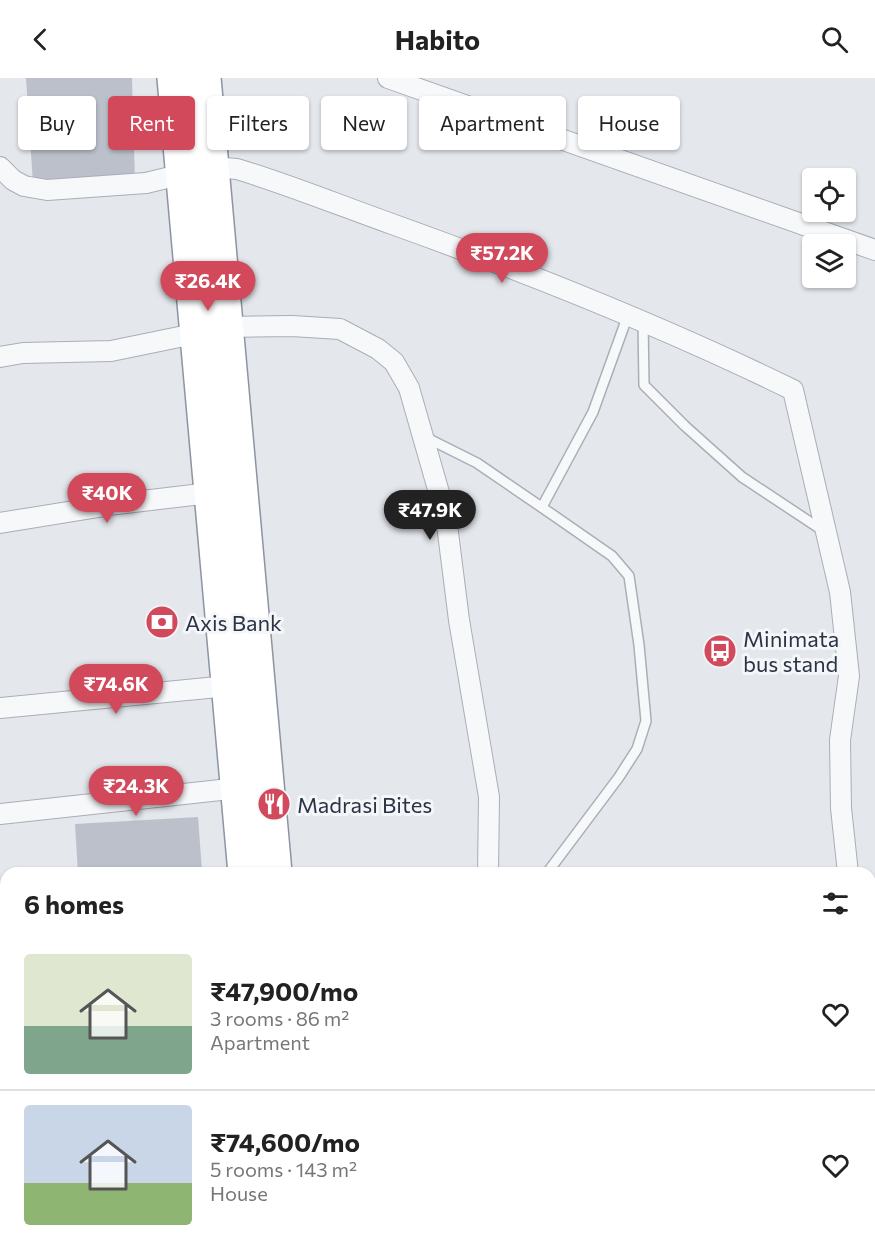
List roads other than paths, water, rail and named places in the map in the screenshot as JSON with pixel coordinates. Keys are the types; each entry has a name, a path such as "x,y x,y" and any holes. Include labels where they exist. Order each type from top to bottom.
{"highway":[{"path":"174,78 198,170"},
{"path":"204,78 198,170 252,787 245,867"},
{"path":"212,330 210,493 228,686 273,867"}],"street":[{"path":"388,78 875,250"},
{"path":"0,167 13,180 35,190 75,190 146,183 198,170 237,169 484,257 636,317 700,344 793,390 840,592 849,676 840,740 841,808 847,867"},
{"path":"0,357 23,353 111,351 212,330 340,329 360,339 394,362 409,388 425,437 446,517 459,620 489,796 488,867"},
{"path":"0,522 117,504 210,493"},
{"path":"0,708 228,686"},
{"path":"0,814 252,787"}],"lane":[{"path":"542,507 594,412 636,317"},
{"path":"636,317 644,385 685,426 742,477 827,533"},
{"path":"425,437 477,463 542,507 612,556 629,576 639,645 646,721 637,748 625,768 551,867"}],"place":[{"name":"Axis Bank","path":"162,622"},
{"name":"Minimata bus stand","path":"720,651"},
{"name":"Madrasi Bites","path":"274,804"}]}
